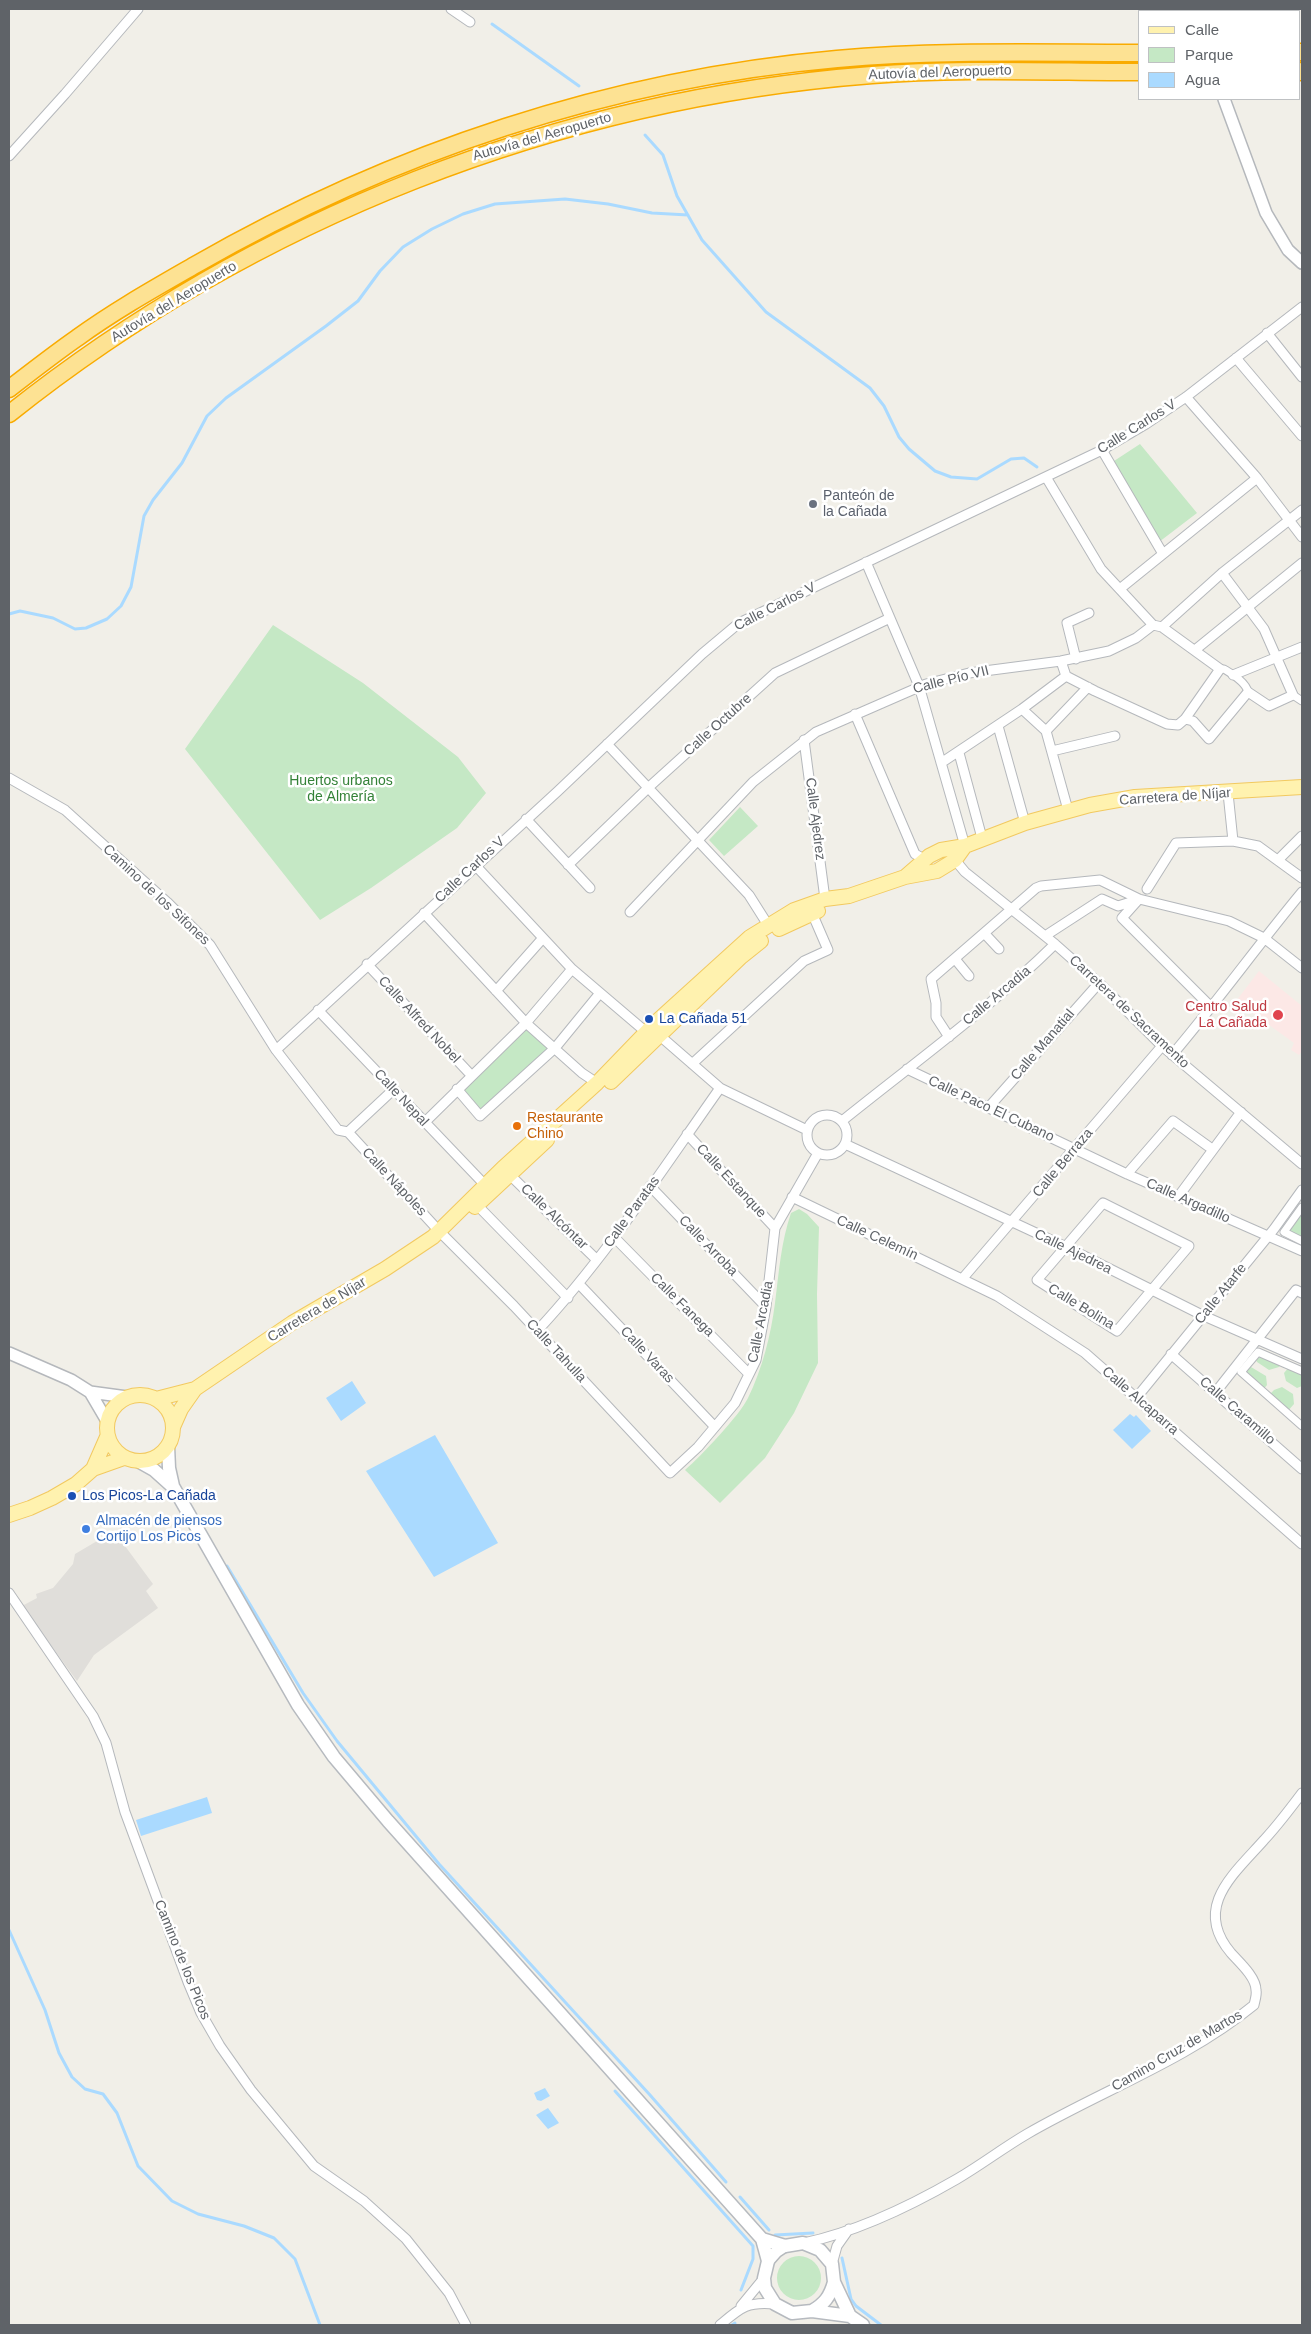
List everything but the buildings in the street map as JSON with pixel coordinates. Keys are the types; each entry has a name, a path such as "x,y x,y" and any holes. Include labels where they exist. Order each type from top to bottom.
{"highway":[{"name":"Autovía del Aeropuerto","path":"9,389 78,337 116,312 234,242 318,201 395,167 500,128 651,88 784,65 837,59 921,54 1138,53"},
{"name":"Autovía del Aeropuerto","path":"9,414 117,335 194,287 248,257 304,228 396,188 463,161 518,143 582,124 689,100 729,92 847,77 942,72 1138,72"}],"main road":[{"name":"Carretera de Níjar","path":"173,1427 180,1409 195,1389 277,1333 392,1265 439,1232 454,1224 477,1205 510,1175 734,950 768,925 794,910 825,899 849,896 905,877 925,866 941,850 953,855 965,846 982,838 1068,810 1136,797 1228,793 1302,787"},
{"name":"Carretera de Níjar","path":"439,1232 451,1217 485,1185 652,1033 754,946 772,933 812,913 836,904 849,896"},
{"name":"Carretera de Níjar","path":"156,1398 195,1389"},
{"path":"93,1469 107,1437 107,1421 114,1407 127,1397 136,1394 156,1398 168,1410 173,1427 168,1446 169,1468 174,1488 298,1705 334,1756 388,1821 762,2238 768,2261 764,2278 765,2288 775,2304 792,2313 812,2311 850,2316 863,2325"},
{"path":"107,1437 114,1449 124,1458 154,1470 174,1488"},
{"path":"138,1462 155,1458 168,1446"},
{"path":"9,1515 52,1498 76,1484 93,1469 124,1458"},
{"path":"762,2238 785,2246 803,2243 820,2250 832,2264 834,2282 850,2316"},
{"path":"812,2311 827,2300 834,2282"}],"street":[{"path":"9,156 138,9"},
{"path":"451,9 470,22"},
{"path":"1224,100 1266,213 1288,250 1302,262"},
{"name":"Calle Carlos V","path":"276,1050 702,654 739,623 1102,450 1186,397 1302,307"},
{"path":"1267,333 1302,377"},
{"path":"1236,358 1302,436"},
{"path":"1186,397 1257,478 1302,537"},
{"path":"1102,450 1163,554"},
{"path":"1046,476 1101,569 1157,626 1195,650 1220,669 1224,669 1247,688 1248,692 1269,706 1293,695"},
{"path":"1121,588 1257,478"},
{"name":"Calle Pío VII","path":"630,912 753,782 816,732 919,686 969,673 1076,659 1109,651 1157,626 1302,510"},
{"path":"866,562 919,686 965,846"},
{"path":"1195,650 1302,563"},
{"path":"1222,573 1264,629 1293,695 1302,700"},
{"path":"1076,659 1067,624 1089,613"},
{"name":"Calle Octubre","path":"568,865 649,787 775,673 890,618"},
{"path":"1233,676 1302,646"},
{"path":"1061,661 1066,676 1167,724 1178,725 1185,719 1220,669"},
{"path":"941,763 998,726 1066,676"},
{"path":"1046,731 1088,687"},
{"path":"1185,719 1193,721 1209,739 1248,692"},
{"path":"1022,709 1046,731 1068,810"},
{"path":"856,714 915,854 925,866"},
{"path":"998,726 1026,823"},
{"path":"1052,751 1115,736"},
{"name":"Calle Ajedrez","path":"804,740 825,899"},
{"path":"607,744 749,895 768,925"},
{"path":"958,753 982,838"},
{"name":"Camino de los Sifones","path":"9,778 65,810 167,902 210,944 276,1050 338,1130 348,1132"},
{"path":"1228,793 1234,841"},
{"path":"526,819 590,888"},
{"path":"1278,860 1302,836"},
{"path":"1147,888 1176,843 1234,841 1258,846 1302,878"},
{"name":"Carretera de Sacramento","path":"953,855 965,872 1046,936 1099,983 1172,1055 1302,1164"},
{"path":"476,865 572,970 600,993 720,1088 807,1130"},
{"path":"949,1037 936,1017 936,1003 931,979 1036,888 1042,886 1100,880 1139,899 1229,921 1264,938 1302,968"},
{"path":"1172,1055 1212,1008 1264,938 1302,892"},
{"path":"1046,936 1102,899 1118,906 1139,899"},
{"path":"1139,899 1122,918 1212,1008"},
{"path":"424,913 526,1024 582,1073 597,1083"},
{"path":"692,1064 804,962 828,950 812,913"},
{"path":"985,934 999,949"},
{"path":"496,991 543,938"},
{"name":"Calle Arcadia","path":"842,1121 949,1037 1027,971 1055,944"},
{"path":"955,959 969,976"},
{"name":"Calle Alfred Nobel","path":"368,964 471,1075"},
{"path":"424,1123 471,1075 526,1024 572,970"},
{"name":"Calle Manatial","path":"988,1108 1099,983"},
{"path":"457,1089 480,1116 555,1048 600,993"},
{"name":"Calle Nepal","path":"318,1010 485,1185"},
{"name":"Calle Berraza","path":"963,1278 1162,1046"},
{"name":"Calle Paco El Cubano","path":"907,1069 1075,1149"},
{"name":"Calle Paratas","path":"537,1331 579,1284 720,1088"},
{"path":"348,1132 393,1090"},
{"path":"1178,1198 1212,1149 1241,1112"},
{"path":"822,1115 836,1117 842,1121 847,1132 845,1144 836,1153 824,1155 818,1153 809,1144 807,1130 810,1123 822,1115"},
{"path":"1126,1174 1173,1121 1212,1149"},
{"name":"Calle Nápoles","path":"348,1132 439,1232"},
{"name":"Calle Estanque","path":"687,1134 775,1228"},
{"name":"Calle Ajedrea","path":"845,1144 1064,1246 1204,1316 1302,1359"},
{"name":"Calle Argadillo","path":"1075,1149 1178,1198 1302,1251"},
{"name":"Calle Arcadia","path":"670,1473 698,1447 735,1403 756,1360 766,1307 775,1228 818,1153"},
{"name":"Calle Alcóntar","path":"510,1175 597,1260"},
{"name":"Calle Arroba","path":"650,1186 766,1307"},
{"name":"Calle Atarfe","path":"1137,1397 1268,1236 1302,1190"},
{"name":"Calle Celemín","path":"792,1197 963,1278"},
{"path":"1064,1246 1103,1203 1189,1246 1152,1290"},
{"path":"477,1205 568,1298"},
{"path":"1302,1207 1284,1232 1302,1241"},
{"name":"Calle Tahulla","path":"439,1232 537,1331 670,1473"},
{"name":"Calle Fanega","path":"614,1237 749,1374"},
{"name":"Calle Bolina","path":"1064,1246 1037,1280 1116,1332 1152,1290"},
{"name":"Calle Alcaparra","path":"963,1278 998,1296 1085,1353 1302,1544"},
{"name":"Calle Varas","path":"579,1284 715,1427"},
{"path":"1215,1392 1296,1290 1302,1293"},
{"path":"1302,1371 1258,1352 1241,1372 1302,1426"},
{"path":"9,1353 71,1380 90,1392 127,1397"},
{"name":"Calle Caramillo","path":"1171,1354 1302,1468"},
{"path":"90,1392 107,1421"},
{"name":"Camino de los Picos","path":"9,1593 93,1716 106,1742 124,1812 188,1982 220,2046 251,2090 314,2166 364,2201 406,2239 449,2293 466,2325"},
{"name":"Camino Cruz de Martos","path":"803,2243 849,2229 904,2208 957,2179 1027,2134 1159,2065 1236,2020 1254,2005 1257,1989 1249,1974 1228,1950 1216,1931 1214,1916 1218,1897 1226,1882 1278,1825 1302,1793"},
{"path":"832,2264 837,2246 849,2229"},
{"path":"768,2261 785,2246"},
{"path":"740,2309 764,2278"},
{"path":"720,2325 740,2309 752,2303 775,2304"}],"shaded area":[{"name":"Centro Salud La Cañada","path":"1259,971 1302,1006 1302,1051 1299,1055 1291,1050 1294,1043 1236,1001"},
{"path":"114,1531 153,1584 146,1591 158,1608 94,1655 77,1681 22,1606 37,1598 36,1594 53,1588 73,1564 75,1554"}],"green space":[{"path":"1140,444 1197,513 1159,542 1114,461"},
{"name":"Huertos urbanos de Almería","path":"273,625 363,683 458,757 486,793 457,828 371,888 320,920 185,749"},
{"path":"740,807 758,826 724,856 709,840"},
{"path":"526,1023 555,1048 480,1116 457,1089"},
{"path":"799,1209 807,1214 819,1227 817,1294 818,1363 794,1413 765,1458 720,1503 685,1470 728,1425 743,1406 753,1387 762,1364 771,1327 785,1235 791,1213"},
{"path":"1301,1216 1302,1237 1284,1232 1293,1219"},
{"path":"1258,1352 1282,1363 1279,1367 1269,1370 1257,1362 1254,1356"},
{"path":"1290,1366 1302,1371 1302,1386 1297,1388 1286,1381 1284,1373"},
{"path":"1251,1367 1266,1376 1267,1385 1262,1391 1241,1372 1244,1368"},
{"path":"1282,1387 1293,1394 1294,1404 1287,1412 1268,1396 1274,1390"},
{"path":"799,2256 811,2260 817,2266 821,2278 817,2290 811,2296 799,2300 787,2296 781,2290 777,2278 781,2266 787,2260"}],"water":[{"path":"352,1381 366,1403 341,1421 326,1398"},
{"path":"1130,1414 1134,1417 1136,1415 1151,1431 1132,1449 1113,1430"},
{"path":"435,1435 498,1543 434,1577 366,1471"},
{"path":"207,1797 212,1813 141,1836 136,1820"},
{"path":"545,2088 550,2096 541,2101 537,2100 534,2093"},
{"path":"548,2108 559,2123 548,2129 536,2115"}],"waterway":[{"path":"492,24 579,86"},
{"path":"645,135 663,155 677,196 702,240 766,312 870,388 884,406 899,437 909,449 935,471 951,477 977,479 1011,459 1024,458 1037,467"},
{"path":"9,614 20,611 53,618 75,629 86,628 107,619 121,606 131,587 144,516 153,500 182,463 207,416 226,398 358,301 380,271 403,247 432,229 463,214 495,204 565,199 608,204 652,213 688,215"},
{"path":"227,1566 303,1693 337,1741 439,1864 650,2095 726,2182"},
{"path":"9,1930 45,2010 59,2053 72,2077 85,2089 103,2094 117,2113 138,2166 172,2201 198,2214 244,2226 274,2238 295,2259 320,2325"},
{"path":"615,2091 753,2246 753,2259 741,2290"},
{"path":"740,2197 769,2230"},
{"path":"775,2235 813,2233"},
{"path":"842,2258 851,2299 856,2306 881,2325"}],"place":[{"name":"Panteón de la Cañada","path":"813,504"},
{"name":"Centro Salud La Cañada","path":"1278,1015"},
{"name":"La Cañada 51","path":"649,1019"},
{"name":"Restaurante Chino","path":"517,1126"},
{"name":"Los Picos-La Cañada","path":"72,1496"},
{"name":"Almacén de piensos Cortijo Los Picos","path":"86,1529"}]}
